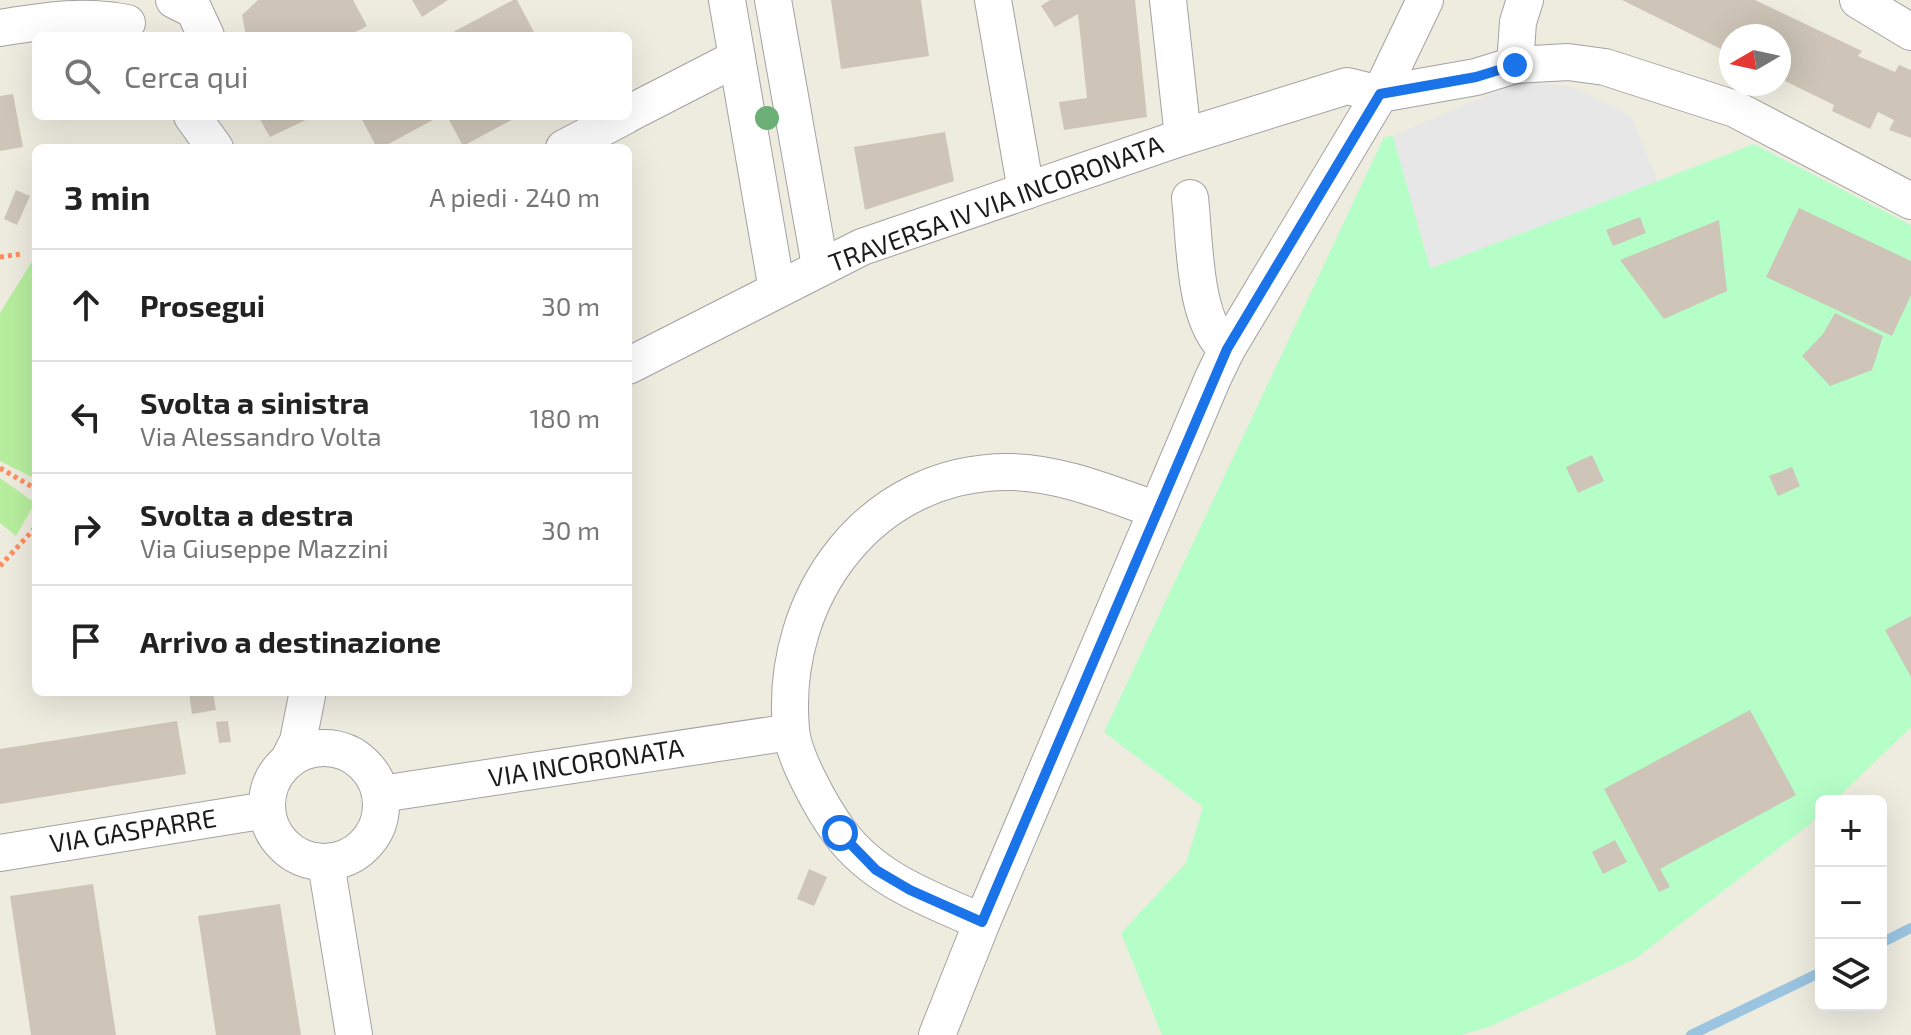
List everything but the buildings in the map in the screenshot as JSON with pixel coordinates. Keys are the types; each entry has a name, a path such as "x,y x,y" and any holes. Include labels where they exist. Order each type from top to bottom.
{"street":[{"path":"727,0 777,290"},
{"path":"773,0 820,266"},
{"path":"993,0 1026,191"},
{"path":"1168,0 1183,137"},
{"path":"937,1035 982,922 1227,349 1380,94 1425,0"},
{"path":"1515,65 1518,22 1525,0"},
{"path":"1858,0 1911,32"},
{"path":"0,28 67,18 135,20"},
{"path":"632,112 737,58"},
{"name":"TRAVERSA IV VIA INCORONATA","path":"632,364 862,247 1183,137 1347,86 1380,94 1476,77 1515,65 1568,62 1605,67 1735,109 1911,201"},
{"path":"195,120 215,144"},
{"path":"218,120 218,144"},
{"path":"572,144 617,120"},
{"path":"1190,198 1203,312 1217,340 1227,349"},
{"path":"982,922 910,890 876,870 840,833 813,788 791,732 792,671 808,610 837,555 874,518 913,493 963,478 1010,472 1063,478 1157,510"},
{"path":"289,759 320,747 336,749 366,765 381,794 382,811 370,841 344,860 326,863 293,854 271,827 267,810 268,791 276,773 289,759 298,741 307,696"},
{"path":"308,696 336,749"},
{"name":"VIA INCORONATA","path":"381,794 791,732"},
{"name":"VIA GASPARRE","path":"0,853 267,810"},
{"path":"326,863 354,1035"}],"path":[{"path":"0,257 21,254"},
{"path":"0,468 32,487"},
{"path":"0,566 32,531"}],"green space":[{"path":"1393,136 1431,268 1754,144 1911,225 1911,727 1840,795 1815,795 1815,819 1635,959 1491,1026 1461,1035 1162,1035 1121,933 1186,863 1203,807 1104,732 1384,137"},
{"path":"32,261 32,477 0,461 0,313"},
{"path":"0,478 32,501 32,508 16,536 0,523"}],"shaded area":[{"path":"1520,81 1573,87 1631,116 1658,181 1430,268 1393,136"}],"waterway":[{"path":"1887,940 1911,928"},
{"path":"1691,1035 1815,975"}],"route":[{"path":"840,833 876,870 910,890 982,922 1213,378 1227,349 1267,287 1380,94 1476,77 1515,65"}]}
